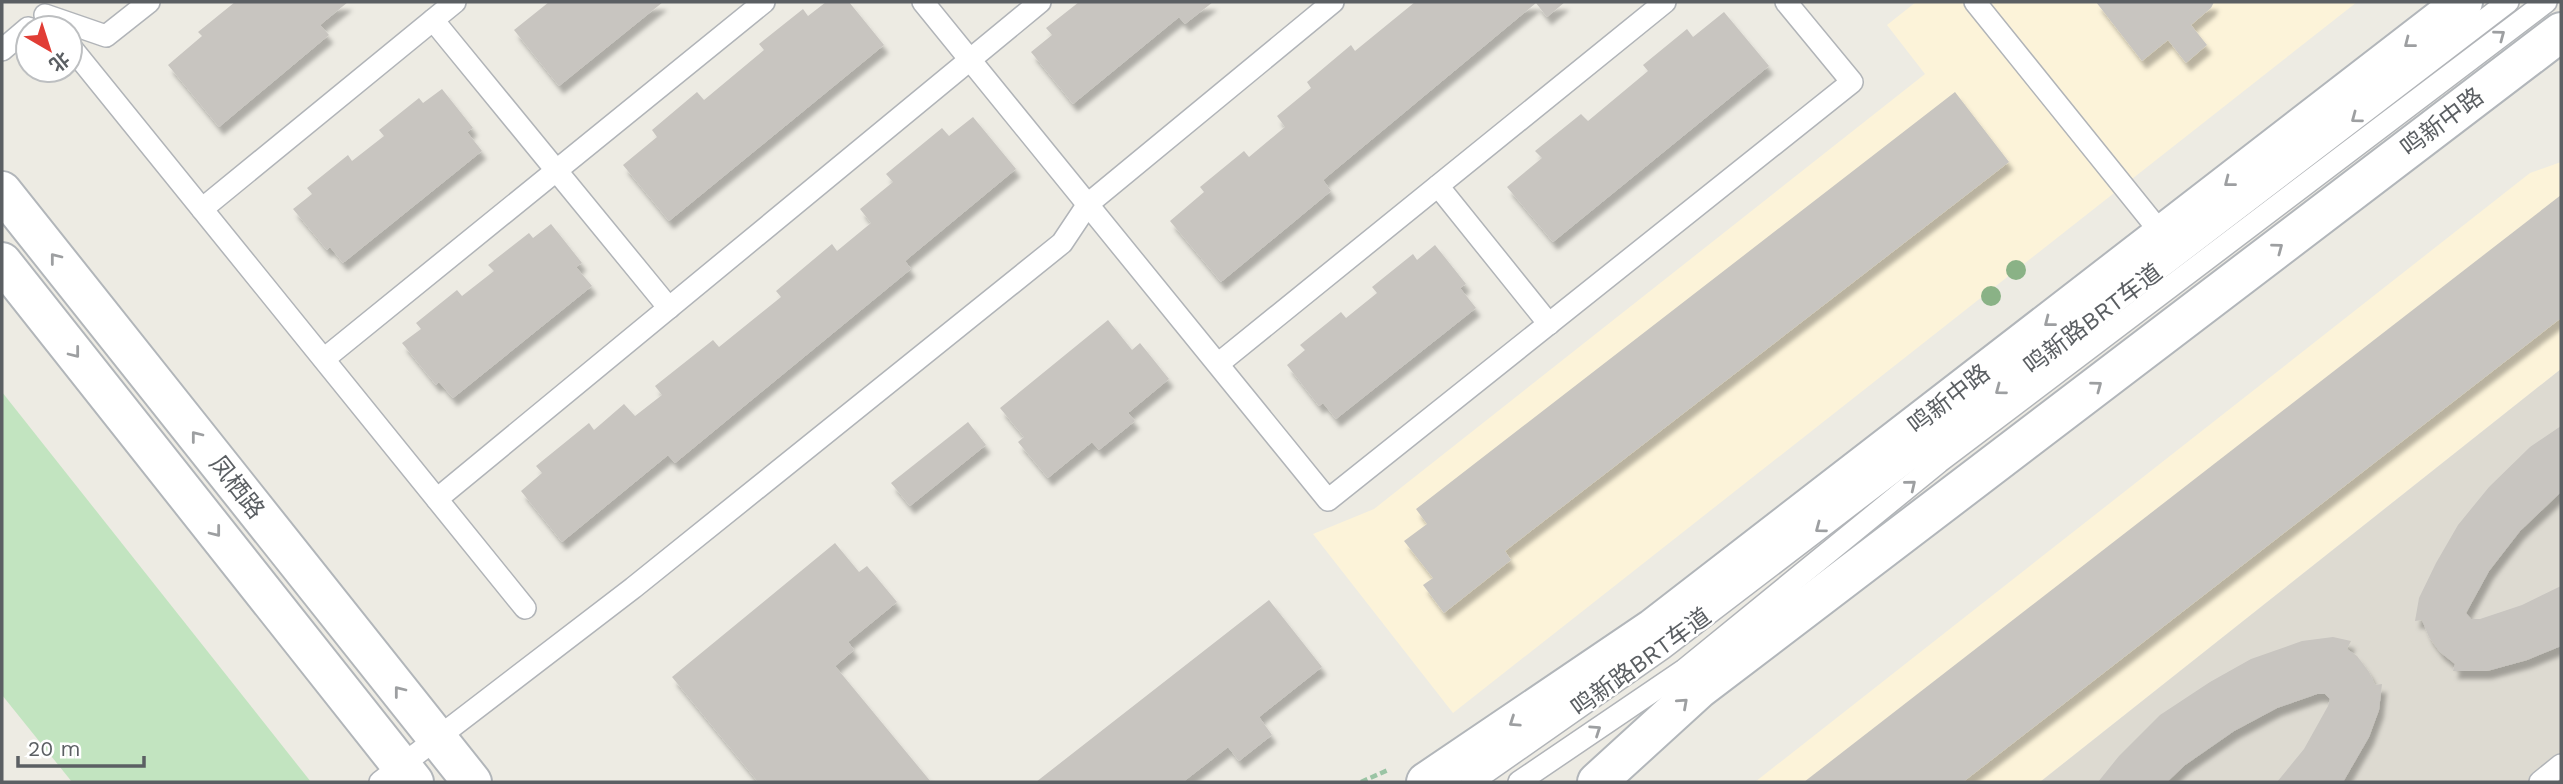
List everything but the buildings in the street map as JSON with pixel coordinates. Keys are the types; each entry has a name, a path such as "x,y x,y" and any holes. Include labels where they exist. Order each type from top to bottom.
{"main road":[{"name":"鸣新中路","path":"1426,782 1652,629 2463,2"},
{"name":"鸣新中路","path":"1597,782 1699,689 2561,32"},
{"name":"凤栖路","path":"2,191 472,782"},
{"name":"凤栖路","path":"2,262 399,777"}],"lane":[{"path":"84,30 107,36 149,2"},
{"path":"202,209 455,2"},
{"path":"324,359 764,2"},
{"path":"923,2 1328,500 1852,82 1786,2"},
{"path":"437,499 1040,2"},
{"path":"399,777 437,738 633,588 1062,243 1087,204 1333,2"},
{"path":"1218,364 1665,2"},
{"path":"1975,2 2162,234"},
{"name":"鸣新路BRT车道","path":"1472,782 1662,649 2508,2"},
{"name":"鸣新路BRT车道","path":"1519,782 1684,670 1939,462 2546,2"},
{"path":"433,20 669,308"},
{"path":"84,63 526,608"},
{"path":"1437,186 1549,324"},
{"path":"2540,782 2561,765"}],"shaded area":[{"path":"1916,2 2357,2 1453,713 1313,534 1374,509 1925,74 1887,25"},
{"path":"2561,162 2561,369 2040,782 1755,782 2530,173"},
{"path":"2561,369 2561,782 2040,782"}],"green space":[{"path":"2,392 311,782 72,782 2,695"}]}
